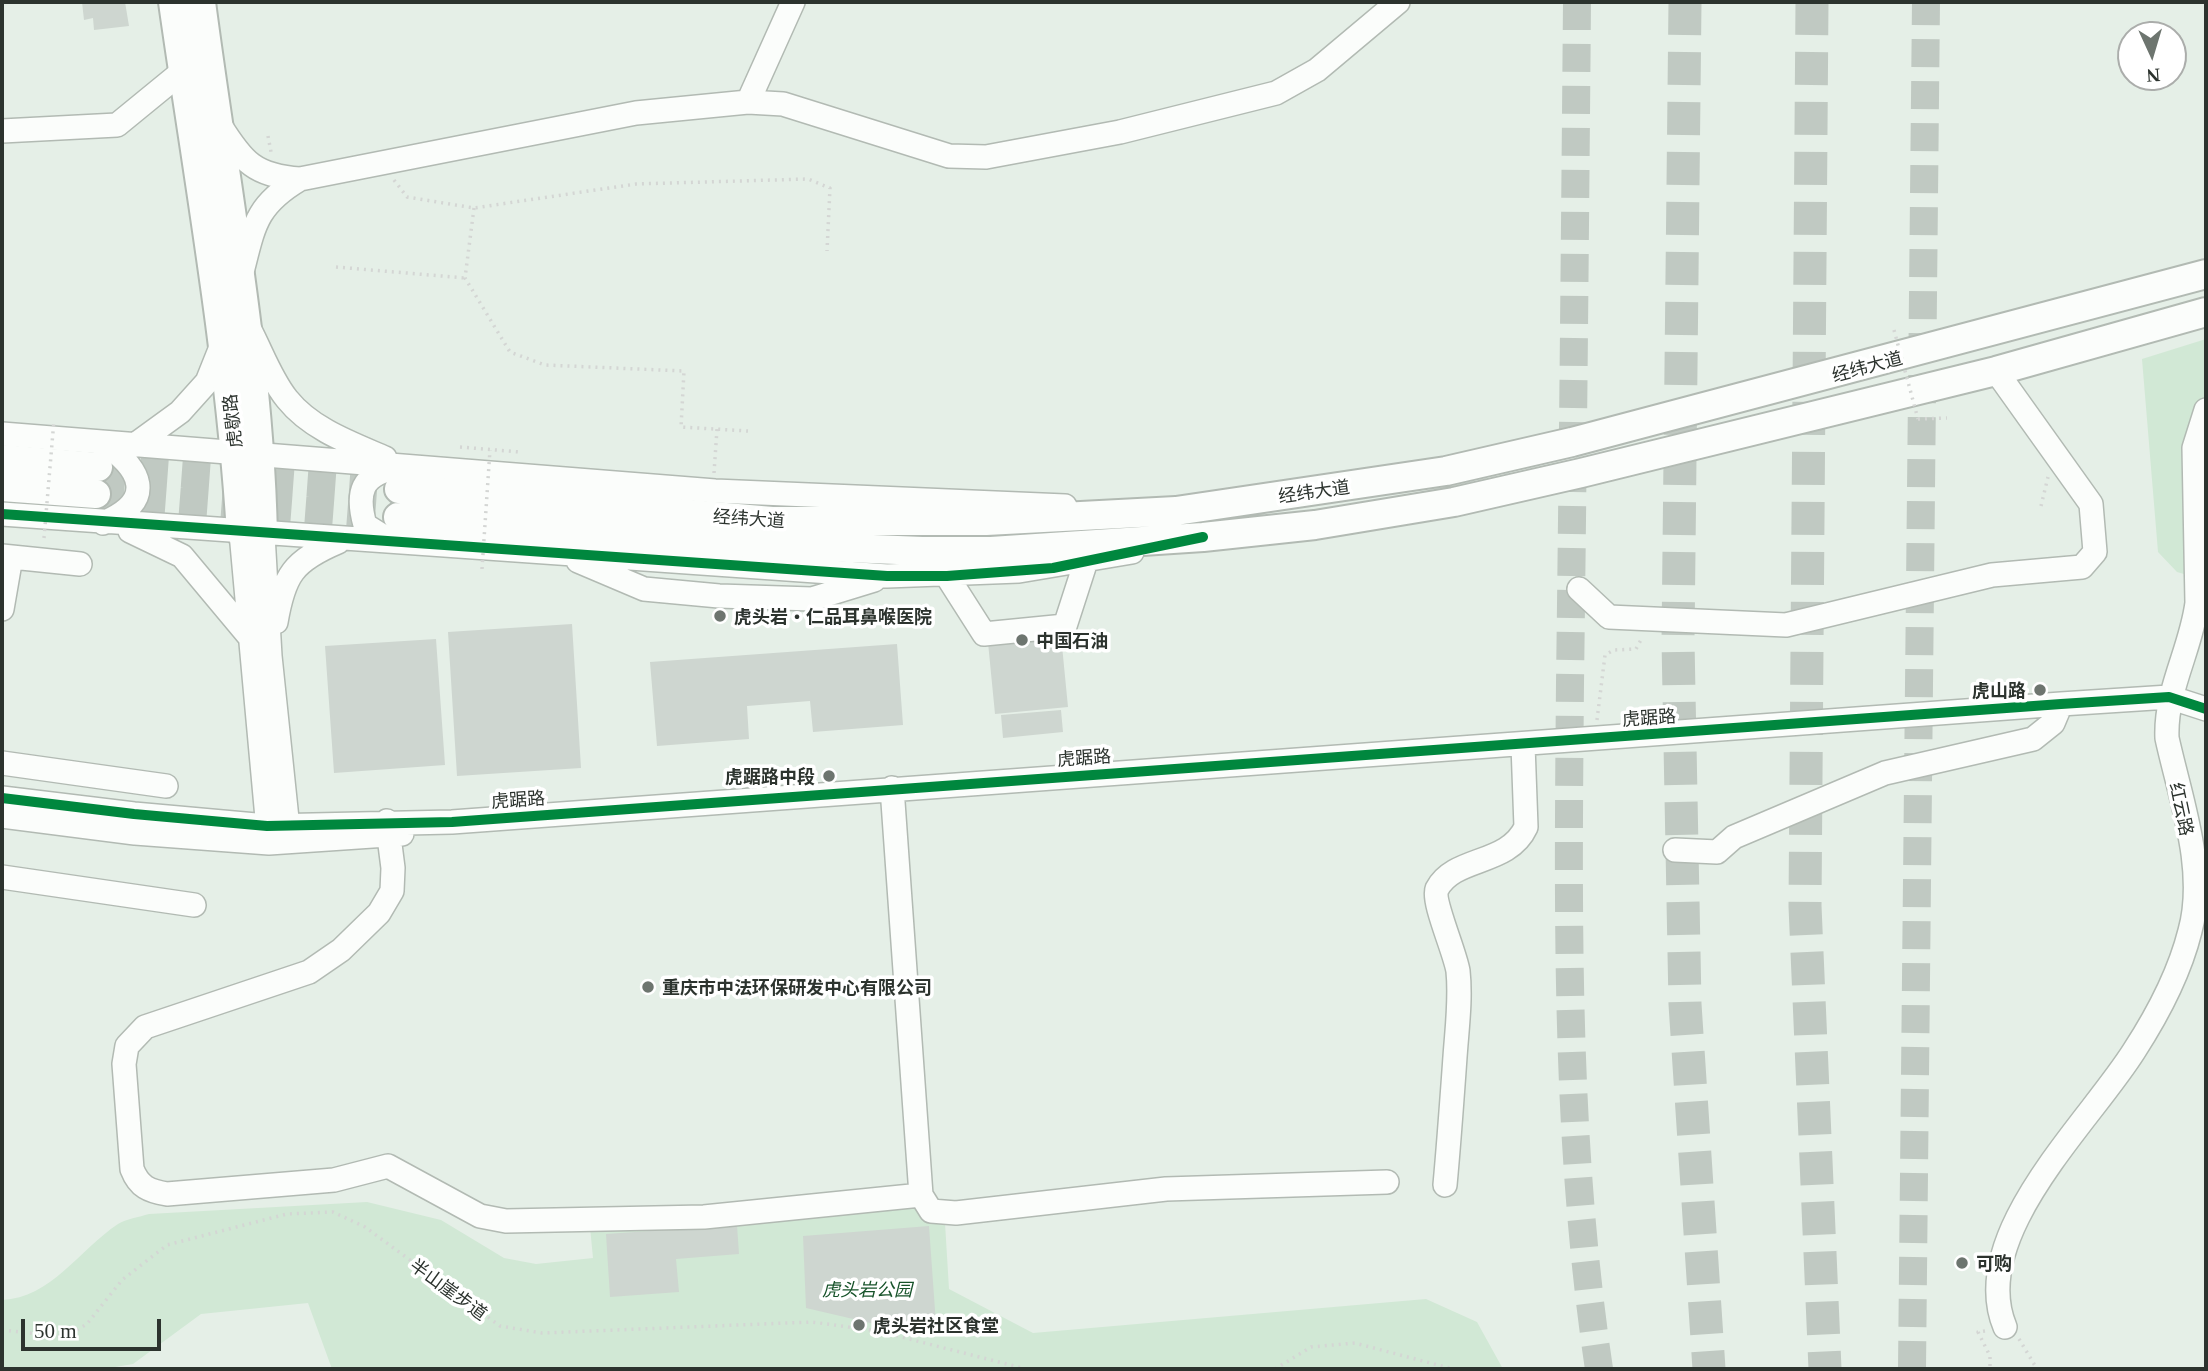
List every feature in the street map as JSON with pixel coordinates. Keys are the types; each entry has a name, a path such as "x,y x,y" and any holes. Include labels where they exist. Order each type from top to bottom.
{"main road":[{"name":"虎歇路","path":"173,2 223,342 249,453"},
{"name":"虎歇路","path":"201,2 247,325 252,534"},
{"name":"经纬大道","path":"401,478 772,521 986,521 1176,511 1446,471 1559,445 2206,274"},
{"name":"经纬大道","path":"394,529 922,551 991,551 1203,537 1315,525 1454,502 1996,370 2206,312"},
{"path":"2,459 98,468"},
{"path":"2,487 98,468"}],"street":[{"path":"748,102 793,2"},
{"path":"216,118 240,157 253,168 281,178 300,179 636,113 748,102 783,104 949,156 986,157 1119,132 1276,93 1317,70 1398,2"},
{"path":"2,131 117,125 183,71"},
{"path":"240,282 255,220 271,198 300,179"},
{"path":"2171,321 2206,325"},
{"path":"247,325 285,397 299,412 401,478"},
{"path":"98,468 180,412 207,382 223,342"},
{"path":"1579,589 1609,617 1786,625 1992,575 2082,567 2095,552 2091,504 1996,370"},
{"name":"红云路","path":"2005,1328 1996,1306 2000,1270 2004,1246 2021,1209 2147,1031 2166,999 2191,930 2194,865 2166,738 2169,697 2194,628 2197,603 2194,448 2206,410"},
{"path":"2,434 98,468 132,466 138,493 134,505 124,514 103,523"},
{"path":"136,444 249,453 401,478"},
{"path":"401,478 382,470 366,481 359,503 365,525 566,556 887,576 947,576 1030,570 1203,537"},
{"path":"2,514 344,540"},
{"path":"103,523 142,535 182,556 248,635"},
{"path":"270,656 281,597 293,568 308,555 344,540 394,529"},
{"name":"虎歇路","path":"252,534 248,635 278,835"},
{"name":"虎歇路","path":"252,534 270,656 278,835"},
{"path":"2,609 7,557 80,564"},
{"path":"947,576 984,634 1065,626 1086,561"},
{"path":"2169,697 2206,709"},
{"name":"虎踞路","path":"2,816 135,833 278,835 388,829 892,788 2169,697"},
{"path":"1675,850 1717,852 1734,836 1885,773 2033,739 2053,723 2061,704"},
{"path":"1446,1185 1460,988 1455,951 1437,906 1435,893 1442,882 1452,874 1513,848 1521,838 1526,827 1523,745"},
{"path":"2,762 166,786"},
{"path":"892,788 920,1195 931,1210 942,1214 1166,1189 1387,1182"},
{"name":"虎踞路","path":"2,798 278,835"},
{"path":"388,829 392,891 379,913 341,950 309,972 145,1027 127,1046 124,1064 132,1169 138,1183 152,1191 167,1194 334,1180 388,1166 480,1216 506,1222 704,1217 920,1195"},
{"path":"2,877 194,905"}],"path":[{"path":"382,164 407,197 474,208 636,184 808,179 830,188 827,251"},
{"path":"474,208 465,278 510,352 545,365 684,371 681,427 748,430"},
{"path":"336,267 465,278"},
{"path":"1894,330 1918,419 1947,418"},
{"path":"44,538 54,420"},
{"path":"713,475 717,429"},
{"path":"460,447 520,452"},
{"path":"482,569 490,450"},
{"path":"1595,738 1605,655 1614,650 1636,649 1641,643 1645,618"},
{"path":"1978,1332 1990,1356 1990,1369"},
{"path":"1275,1369 1311,1347 1354,1343 1453,1369"}],"green space":[{"path":"2206,339 2206,575 2201,579 2177,572 2158,552 2142,359"},
{"name":"虎头岩公园","path":"367,1202 441,1220 504,1258 536,1264 593,1258 590,1227 904,1204 945,1223 949,1289 1033,1333 1426,1299 1477,1322 1503,1369 332,1369 308,1303 201,1314 133,1364 103,1369 2,1369 2,1300 35,1291 50,1282 121,1222 149,1214"}],"building":[{"path":"82,2 125,2 129,26 94,30 93,18 84,20"},
{"path":"1059,615 1068,707 995,714 986,622"},
{"path":"572,624 581,768 457,776 448,632"},
{"path":"436,639 445,765 334,773 325,646"},
{"path":"897,644 903,725 813,732 810,701 747,706 749,739 657,746 650,662"},
{"path":"1061,710 1063,732 1003,738 1001,715"},
{"path":"737,1225 739,1254 676,1259 679,1292 610,1297 606,1234"},
{"path":"929,1226 936,1324 926,1336 806,1308 803,1236"}],"tunnel":[{"path":"1577,2 1569,941 1574,1113 1588,1284 1599,1369"},
{"path":"1685,2 1678,641 1685,1004 1709,1369"},
{"path":"1812,2 1805,906 1825,1369"},
{"path":"1912,1369 1926,2"},
{"path":"98,467 399,489"},
{"path":"96,494 398,517"}],"cycle path":[{"path":"2,514 887,576 947,576 1053,568 1203,537"},
{"path":"2,798 267,826 452,822 2169,697 2206,709"}],"place":[{"name":"虎头岩‧仁品耳鼻喉医院","path":"720,616"},
{"name":"中国石油","path":"1022,640"},
{"name":"虎山路","path":"2040,690"},
{"name":"虎踞路中段","path":"829,776"},
{"name":"重庆市中法环保研发中心有限公司","path":"648,987"},
{"name":"可购","path":"1962,1263"},
{"name":"虎头岩社区食堂","path":"859,1325"}]}
